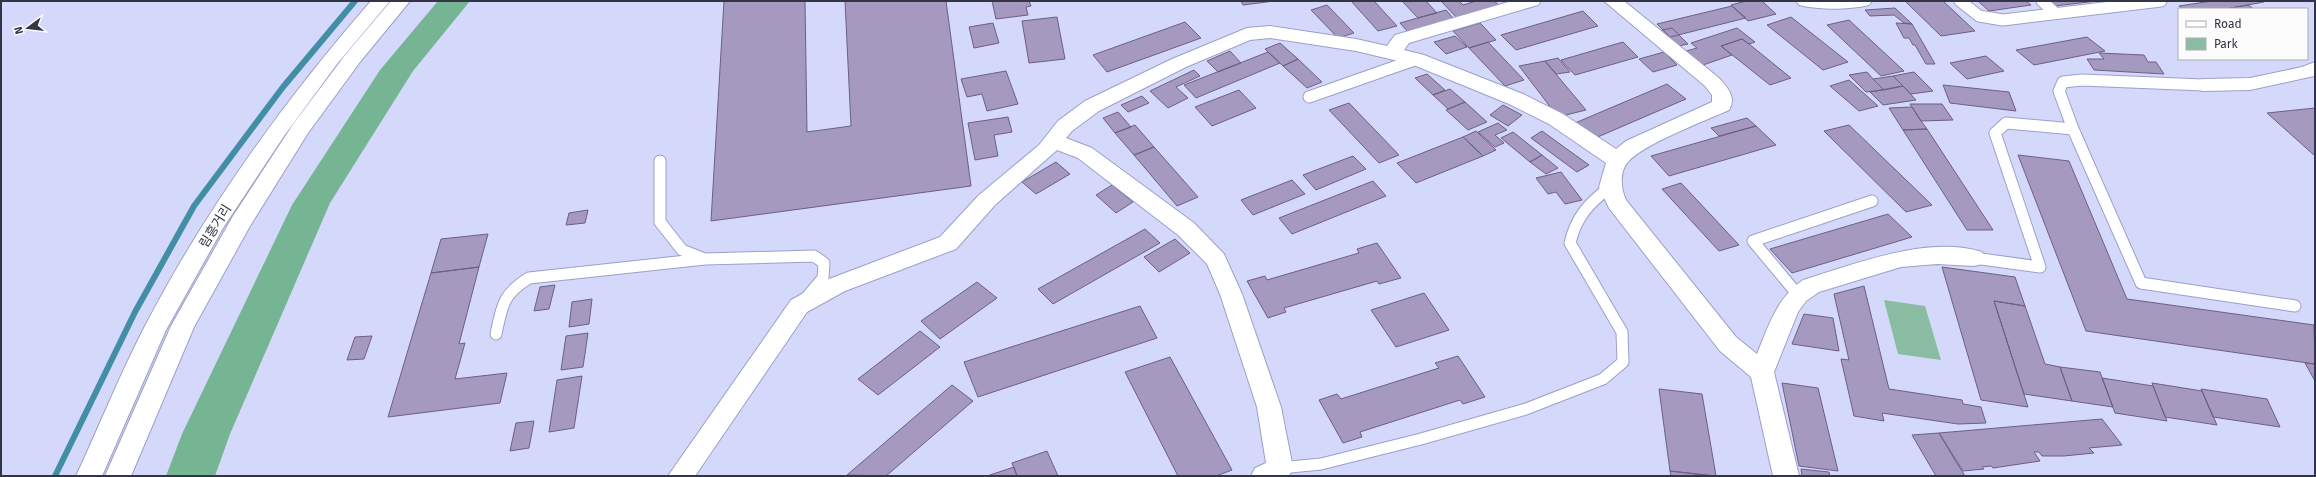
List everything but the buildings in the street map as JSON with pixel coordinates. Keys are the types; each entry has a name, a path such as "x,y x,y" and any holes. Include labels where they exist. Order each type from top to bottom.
{"street":[{"name":"림흥거리","path":"89,476 155,329 215,223 277,131 330,60 381,1"},
{"name":"림흥거리","path":"118,476 183,326 241,222 301,128 353,58 401,1"},
{"path":"1392,53 1402,39 1532,1"},
{"path":"1805,1 1835,4 1863,1"},
{"path":"1622,3 1712,82 1722,94 1722,105 1633,146 1617,160 1610,187 1617,203 1728,344 1762,372"},
{"path":"681,476 799,306 837,285 948,243 986,200 1046,150 1065,126 1092,106 1179,62 1247,34 1270,32 1356,45 1417,59 1516,98 1556,119 1617,160"},
{"path":"2203,85 2250,84 2307,72 2315,68"},
{"path":"1053,141 1085,153 1186,230 1216,260 1231,294 1269,407 1272,472"},
{"path":"1786,476 1762,372 1788,308 1798,295 1811,286 1901,259 1937,256 1974,258"}],"lane":[{"path":"1960,1 1971,12 1984,19 2003,20 2161,1"},
{"path":"2042,1 2055,13"},
{"path":"1309,97 1417,59"},
{"path":"2203,85 2082,80 2063,82 2059,90 2073,130 2141,283 2295,306"},
{"path":"1974,258 2040,267 1995,133 2006,123 2073,130"},
{"path":"660,161 660,222 682,250 705,259"},
{"path":"1272,472 1321,464 1422,439 1526,409 1603,379 1623,362 1622,332 1570,243 1574,224 1587,204 1610,187"},
{"path":"1798,295 1753,241 1872,201"},
{"path":"496,334 503,301 511,288 529,278 705,259 814,256 824,264 823,278 799,306"}],"green space":[{"path":"438,1 470,1 413,71 330,203 230,434 215,476 166,476 182,434 292,205 380,70"},
{"path":"1884,300 1925,306 1941,360 1898,354"}],"waterway":[{"path":"55,476 135,312 194,206 283,87 355,1"}]}
